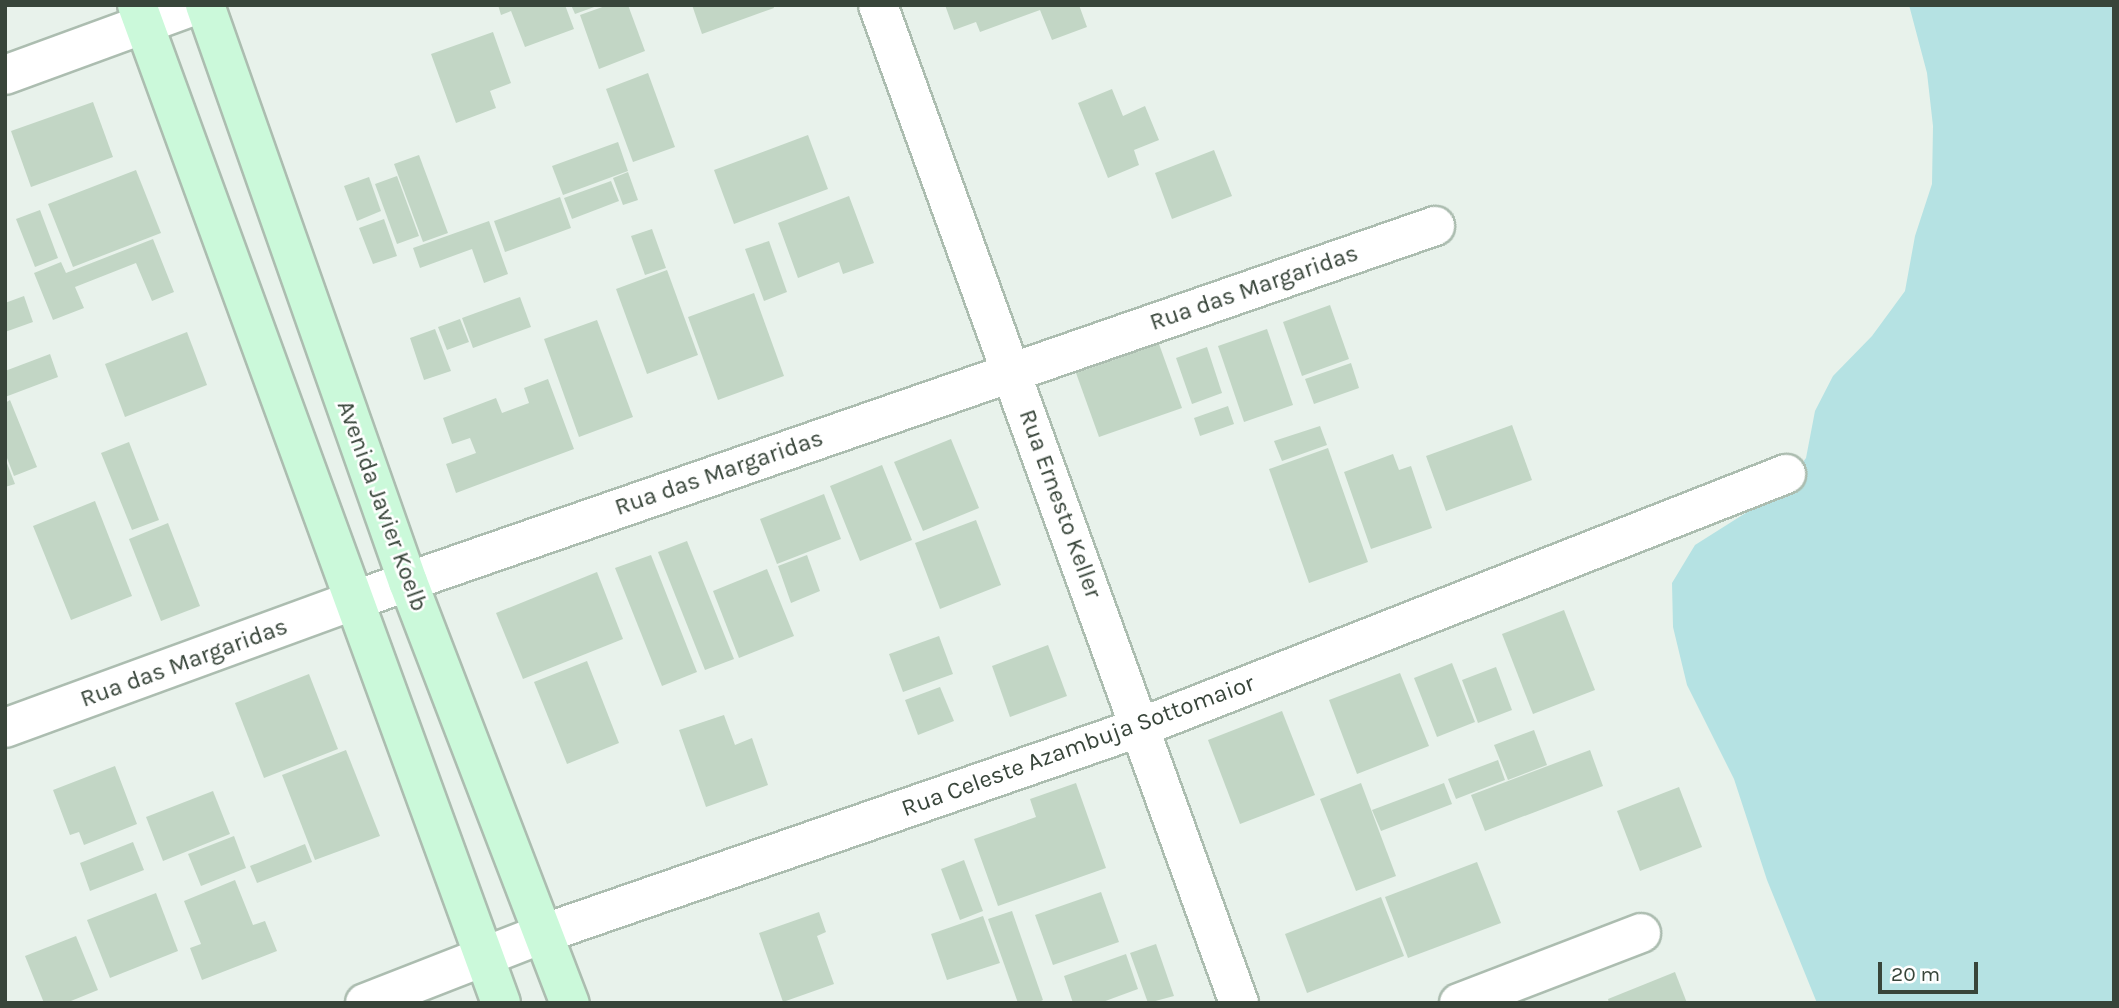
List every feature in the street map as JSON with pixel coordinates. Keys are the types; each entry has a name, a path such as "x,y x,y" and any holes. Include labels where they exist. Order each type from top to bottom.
{"street":[{"path":"5,75 140,14 196,5"},
{"name":"Avenida Javier Koelb","path":"205,5 408,582 570,1003"},
{"name":"Rua Ernesto Keller","path":"878,5 1240,1003"},
{"path":"140,14 501,1003"},
{"name":"Rua das Margaridas","path":"5,728 355,600 1435,226"},
{"name":"Rua Celeste Azambuja Sottomaior","path":"365,1003 545,933 1141,726 1786,474"},
{"path":"1458,1003 1641,933"}],"shaded area":[{"path":"1909,5 2114,5 2114,1003 1817,1003 1767,880 1734,779 1687,685 1673,627 1672,583 1695,545 1782,490 1806,458 1815,411 1833,376 1872,336 1905,291 1915,236 1932,184 1933,126 1927,73"}],"building":[{"path":"498,5 565,5 574,29 525,47 511,11 501,15"},
{"path":"571,5 597,5 597,6 575,14"},
{"path":"608,5 628,5 645,51 599,69 580,15"},
{"path":"692,5 773,5 774,8 702,34"},
{"path":"945,5 1079,5 1087,27 1052,40 1040,10 980,32 976,22 954,30"},
{"path":"493,32 511,83 490,91 496,108 456,123 431,54"},
{"path":"648,73 675,147 633,162 606,89"},
{"path":"1112,89 1123,116 1145,106 1159,140 1134,150 1139,165 1108,178 1078,103"},
{"path":"93,102 113,157 31,187 11,131"},
{"path":"808,135 828,189 734,224 714,170"},
{"path":"618,142 628,171 563,195 552,166"},
{"path":"1214,150 1232,196 1172,219 1155,173"},
{"path":"419,155 448,233 423,242 394,164"},
{"path":"136,170 161,233 73,267 48,204"},
{"path":"628,172 638,200 623,205 613,178"},
{"path":"397,176 419,236 397,244 375,184"},
{"path":"369,177 381,211 357,221 344,186"},
{"path":"611,181 619,201 572,219 564,198"},
{"path":"849,196 874,263 843,274 839,262 798,278 778,223"},
{"path":"560,197 571,228 505,252 494,221"},
{"path":"40,210 58,258 35,267 16,219"},
{"path":"384,219 397,256 373,264 359,228"},
{"path":"489,221 508,274 484,283 472,249 420,268 413,248"},
{"path":"652,229 666,268 645,275 631,236"},
{"path":"153,239 174,292 152,301 136,263 75,287 84,308 53,320 34,273 61,262 66,273"},
{"path":"769,241 787,292 764,301 745,249"},
{"path":"667,270 698,355 647,374 616,289"},
{"path":"754,293 784,376 718,400 688,317"},
{"path":"24,296 33,322 5,332 5,303"},
{"path":"520,297 531,327 473,348 462,318"},
{"path":"1330,305 1349,359 1302,376 1283,322"},
{"path":"460,319 469,342 447,350 438,327"},
{"path":"597,320 633,417 579,437 544,339"},
{"path":"435,329 451,371 424,380 410,338"},
{"path":"1267,329 1293,405 1244,422 1218,346"},
{"path":"187,332 207,385 125,417 105,364"},
{"path":"1159,344 1182,408 1099,437 1076,373"},
{"path":"1207,347 1222,393 1192,404 1176,358"},
{"path":"50,354 58,377 5,397 5,371"},
{"path":"1351,363 1359,388 1314,404 1305,379"},
{"path":"548,379 574,449 456,493 446,464 476,453 470,438 452,444 443,418 496,398 502,413 529,403 524,388"},
{"path":"10,400 37,467 14,476 5,453 5,403"},
{"path":"1228,406 1234,424 1200,436 1194,418"},
{"path":"1512,425 1532,480 1446,511 1426,456"},
{"path":"1320,426 1327,445 1282,461 1274,441"},
{"path":"951,439 979,508 923,531 894,462"},
{"path":"129,442 159,520 132,530 101,453"},
{"path":"1328,448 1368,562 1309,583 1269,469"},
{"path":"1393,454 1399,470 1411,466 1432,528 1371,549 1344,472"},
{"path":"5,458 15,484 5,487"},
{"path":"882,465 912,540 860,561 830,486"},
{"path":"824,494 841,539 777,564 760,519"},
{"path":"95,501 132,596 71,620 33,526"},
{"path":"976,520 1001,585 940,609 915,543"},
{"path":"168,523 200,606 161,621 129,539"},
{"path":"687,541 734,659 705,670 658,552"},
{"path":"651,555 697,672 662,686 615,568"},
{"path":"807,555 820,591 791,603 778,566"},
{"path":"767,569 794,636 739,658 713,591"},
{"path":"597,572 623,639 523,679 496,613"},
{"path":"1564,610 1595,690 1533,714 1502,634"},
{"path":"939,636 953,674 903,692 889,654"},
{"path":"1048,645 1067,696 1010,717 992,666"},
{"path":"587,661 619,743 567,764 534,682"},
{"path":"1452,663 1475,722 1437,737 1414,678"},
{"path":"1496,667 1512,710 1478,723 1462,680"},
{"path":"1400,673 1429,746 1357,774 1329,700"},
{"path":"309,674 338,749 264,778 235,703"},
{"path":"940,687 954,721 918,735 905,700"},
{"path":"1282,711 1315,795 1240,824 1208,740"},
{"path":"724,715 735,745 752,738 768,785 706,807 679,730"},
{"path":"1534,730 1547,765 1508,780 1494,745"},
{"path":"346,750 380,836 315,860 282,775"},
{"path":"1590,750 1603,786 1485,831 1471,795"},
{"path":"1498,760 1505,780 1456,799 1448,779"},
{"path":"115,766 137,824 84,845 79,832 70,835 53,790"},
{"path":"1076,783 1106,868 998,906 974,839 1036,817 1030,799"},
{"path":"1361,783 1396,876 1356,891 1320,799"},
{"path":"1444,783 1452,804 1381,831 1372,810"},
{"path":"1679,787 1702,847 1640,871 1617,811"},
{"path":"213,791 230,834 163,861 146,817"},
{"path":"234,836 246,868 201,886 188,854"},
{"path":"133,842 144,870 90,891 80,863"},
{"path":"305,844 312,862 257,883 250,866"},
{"path":"964,860 983,911 960,920 941,869"},
{"path":"1477,862 1501,923 1408,958 1385,897"},
{"path":"235,880 253,925 265,921 277,951 202,980 190,948 201,944 184,901"},
{"path":"1101,892 1119,942 1053,965 1035,915"},
{"path":"156,893 178,951 110,978 87,920"},
{"path":"1381,897 1404,956 1307,993 1285,934"},
{"path":"1012,911 1043,1000 1037,1003 1018,1003 988,919"},
{"path":"819,912 826,932 817,936 834,984 783,1002 759,933"},
{"path":"983,916 1000,963 947,980 931,934"},
{"path":"76,936 98,990 66,1003 44,1003 25,956"},
{"path":"1156,944 1174,996 1148,1003 1130,953"},
{"path":"1126,954 1138,989 1100,1003 1073,1003 1064,976"},
{"path":"1675,972 1687,1003 1609,1003 1608,999"}]}
